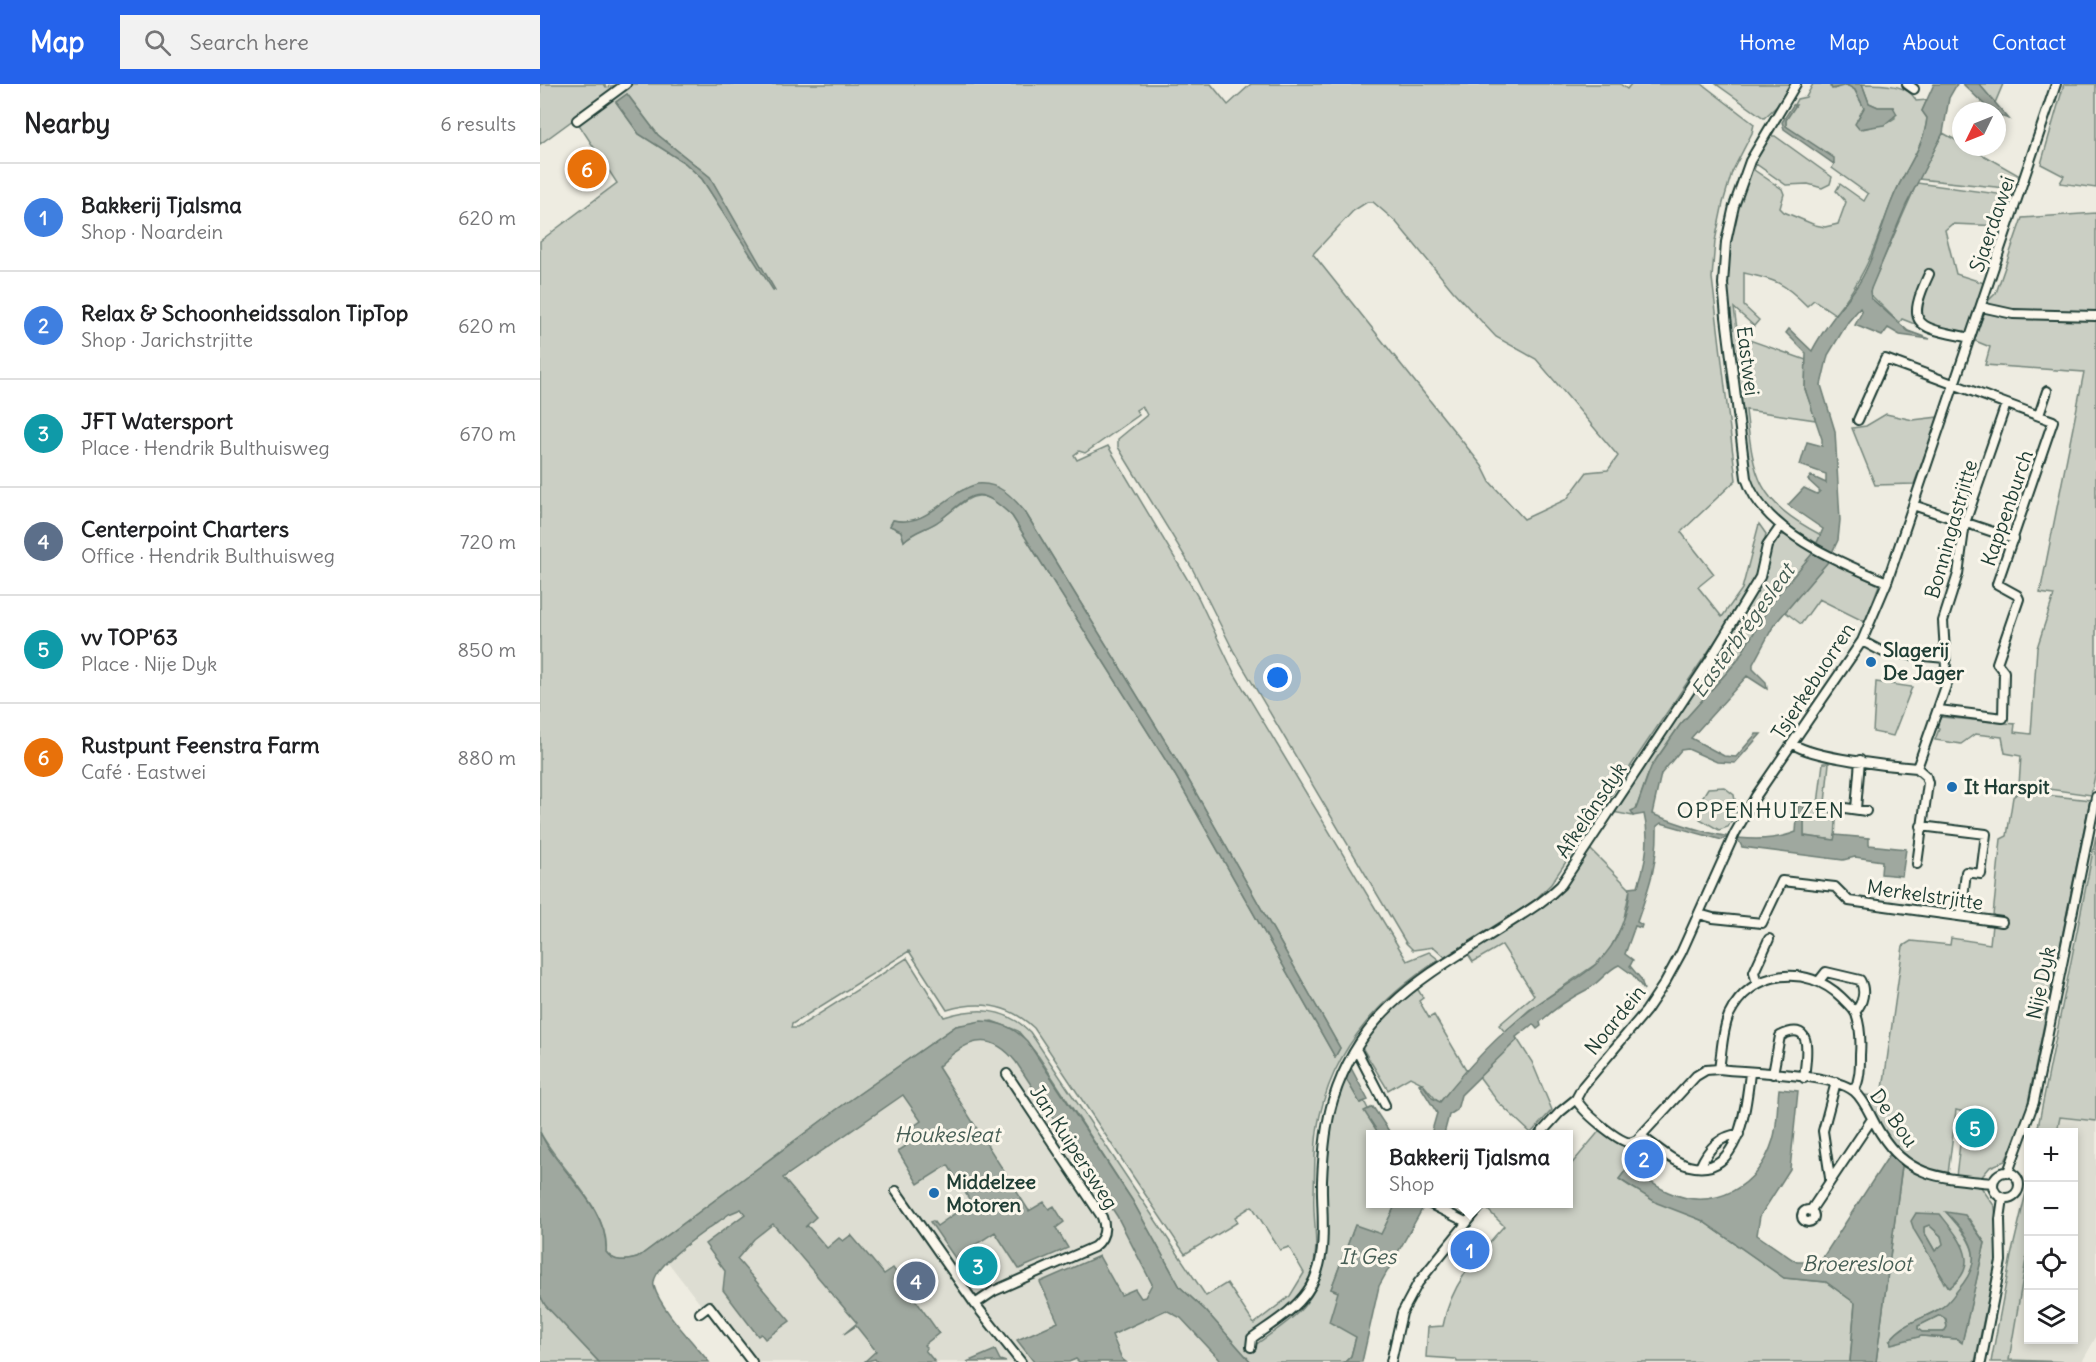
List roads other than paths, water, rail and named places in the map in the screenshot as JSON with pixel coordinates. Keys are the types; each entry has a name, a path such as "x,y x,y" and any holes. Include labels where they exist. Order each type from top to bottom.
{"street":[{"path":"577,120 626,84"},
{"name":"Eastwei","path":"1796,84 1761,138 1740,185 1726,242 1723,284 1746,478 1752,495 1781,526 1832,556 1887,582"},
{"name":"Sjaerdawei","path":"1954,386 2056,85"},
{"path":"1929,274 1916,302 1916,312 1921,322 1928,328 1970,338"},
{"path":"1981,307 2013,314 2096,316"},
{"path":"1858,420 1885,359 2039,415 2047,391"},
{"name":"Tsjerkebuorren","path":"1699,914 1735,833 1756,796 1862,640 1887,582 1954,386"},
{"name":"Bonningastrjitte","path":"1917,768 1947,683 1943,621 1958,574 1965,524 2006,404"},
{"name":"Kappenburch","path":"1939,710 2003,718 2004,672 1997,663 2019,600 2018,595 1997,584 2053,427 2053,422 2039,415"},
{"path":"1913,506 2014,539"},
{"name":"Afkelânsdyk","path":"1251,1347 1252,1338 1293,1308 1308,1291 1321,1260 1325,1135 1333,1100 1356,1049 1370,1026 1394,1000 1536,908 1561,885 1708,663 1760,577 1767,546 1781,526"},
{"path":"1862,640 1883,652 1945,658"},
{"path":"1793,744 1800,749 1829,756 1917,768 1928,779 1917,864"},
{"path":"1856,809 1860,760"},
{"name":"Nije Dyk","path":"2008,1172 2034,1102 2096,797"},
{"path":"1845,808 1866,811"},
{"path":"1922,826 1986,834 1981,874 1966,872 1961,916"},
{"name":"Merkelstrjitte","path":"1699,914 1713,918 1762,923 1782,881 1835,887 1849,901 2002,922"},
{"name":"Noardein","path":"1544,1130 1576,1099 1582,1086 1646,1011 1664,984 1699,914"},
{"path":"1757,984 1754,972 1769,939"},
{"path":"1820,981 1826,972 1860,980 1864,986 1863,997 1855,1012"},
{"path":"1719,1069 1729,1016 1745,993 1757,984 1788,974 1820,981 1832,988 1855,1012 1862,1037 1859,1079 1854,1091"},
{"path":"1773,1074 1779,1036 1790,1031 1799,1032 1805,1038 1808,1048 1804,1078"},
{"path":"1356,1049 1385,1106"},
{"name":"De Bou","path":"1641,1136 1696,1076 1706,1070 1719,1069 1836,1082 1854,1091 1892,1150 1916,1170 1952,1179 1993,1183"},
{"path":"1576,1099 1586,1112 1625,1142 1637,1140 1641,1136 1688,1166 1700,1167 1725,1157 1739,1134 1750,1073"},
{"name":"Jan Kuipersweg","path":"975,1304 994,1291 1094,1247 1103,1238 1105,1231 1102,1217 1007,1074"},
{"path":"1830,1179 1823,1131 1836,1082"},
{"path":"1811,1210 1872,1119"},
{"path":"1700,1167 1706,1154 1721,1139 1739,1134"},
{"path":"2008,1172 2016,1177 2019,1188 2012,1196 2003,1198 1995,1192 1993,1183 1997,1175 2008,1172"},
{"path":"896,1191 975,1304 1021,1362"},
{"path":"1981,1362 2001,1261 2000,1219 2003,1198"},
{"path":"1439,1208 1466,1222"},
{"path":"1392,1362 1398,1324 1425,1270 1478,1208"},
{"path":"700,1313 709,1306 752,1362"}],"water":[{"path":"1830,84 1862,84 1869,103 1878,107 1893,107 1897,114 1884,125 1859,129 1855,124 1864,108 1855,90 1847,85 1832,89"},
{"path":"1934,84 1957,84 1949,98 1943,133 1906,205 1870,291 1871,298 1908,331 1930,339 1900,335 1888,328 1882,336 1855,325 1862,312 1860,308 1848,322 1828,355 1821,385 1835,431 1840,520 1838,540 1827,563 1774,625 1753,664 1753,669 1766,682 1767,689 1747,676 1691,738 1724,756 1736,757 1756,734 1761,734 1735,763 1717,762 1688,749 1681,750 1661,774 1652,814 1723,836 1761,839 1796,832 1798,805 1804,806 1804,836 1834,840 1835,835 1869,838 1869,845 1906,849 1902,876 1881,874 1882,861 1855,857 1843,860 1742,847 1739,841 1725,838 1722,840 1661,823 1657,826 1652,875 1637,922 1642,925 1641,928 1635,926 1625,954 1633,960 1630,966 1641,979 1644,990 1633,975 1619,965 1615,967 1592,986 1551,1012 1540,1022 1541,1026 1537,1029 1533,1024 1516,1037 1517,1040 1461,1095 1457,1110 1449,1115 1445,1130 1432,1130 1437,1113 1419,1084 1422,1083 1432,1098 1440,1102 1505,1032 1542,1001 1594,966 1614,943 1626,912 1630,887 1638,886 1643,868 1647,841 1646,823 1644,814 1633,816 1631,811 1636,809 1651,767 1680,725 1737,661 1774,599 1812,554 1823,529 1788,505 1804,488 1817,494 1820,491 1808,480 1811,476 1826,483 1826,474 1800,465 1807,442 1822,446 1822,439 1805,389 1806,353 1786,333 1789,329 1812,351 1822,333 1859,283 1874,252 1897,188 1922,139 1927,118 1922,111"},
{"path":"1963,84 1979,84 1994,102 1982,102"},
{"path":"627,94 658,135 710,177 775,290 702,179 685,163 639,134 616,102"},
{"path":"1793,105 1796,105 1786,120 1786,126 1834,158 1834,164 1784,129 1782,122"},
{"path":"977,484 992,485 1004,491 1025,512 1184,772 1340,1048 1335,1057 1175,775 1012,516 990,499 975,496 968,498 935,523 904,541 901,531 890,526 893,520 905,521 927,514 966,488"},
{"name":"Houkesleat","path":"981,1021 1006,1026 1027,1041 1132,1200 1180,1287 1206,1311 1251,1362 1222,1362 1181,1318 1166,1310 1112,1335 1122,1359 1126,1362 1079,1362 1076,1359 1069,1362 1034,1362 1017,1340 1058,1322 1040,1282 1099,1256 1121,1295 1135,1289 1141,1298 1145,1297 1152,1284 1117,1216 1016,1062 1006,1051 986,1042 977,1042 957,1050 938,1067 1029,1211 1044,1202 1049,1209 1054,1206 1064,1222 1056,1228 1068,1248 1019,1269 995,1232 955,1258 930,1222 933,1221 937,1226 971,1202 948,1165 918,1184 898,1151 906,1146 903,1141 905,1132 921,1121 903,1095 783,1178 816,1217 805,1227 808,1226 827,1248 839,1238 843,1241 851,1235 884,1274 893,1268 939,1333 924,1345 927,1348 925,1350 935,1362 877,1362 875,1359 864,1362 876,1351 856,1326 844,1334 857,1323 773,1224 754,1239 737,1259 790,1321 765,1339 761,1334 758,1336 723,1290 725,1271 705,1244 745,1214 741,1209 729,1214 684,1247 661,1268 655,1278 654,1286 663,1305 709,1362 599,1362 545,1305 540,1295 540,1132 558,1161 591,1204 605,1235 606,1252 609,1256 616,1260 637,1258 836,1110 956,1026"},
{"path":"1350,1066 1368,1100 1360,1103 1345,1077"},
{"name":"Broeresloot","path":"1779,1089 1798,1091 1790,1169 1760,1216 1757,1235 1792,1259 1797,1262 1820,1262 1890,1154 1902,1166 1876,1362 1850,1362 1855,1303 1826,1282 1784,1278 1701,1220 1657,1203 1619,1179 1629,1166 1658,1187 1685,1197 1702,1199 1718,1197 1732,1191 1757,1171 1766,1157 1775,1134"},
{"path":"1373,1107 1388,1130 1376,1130 1364,1111"},
{"name":"It Ges","path":"1394,1208 1423,1208 1379,1286 1362,1362 1345,1362 1351,1356 1356,1337 1329,1322 1338,1292 1331,1289 1355,1225 1381,1234"},
{"path":"1946,1212 1965,1215 1985,1243 1962,1343 1957,1339 1922,1336 1891,1344 1890,1340 1902,1329 1946,1304 1966,1280 1971,1269 1973,1259 1969,1241","holes":["1940,1315 1946,1319 1947,1327 1944,1332 1922,1332 1918,1329 1918,1326"]},
{"path":"1916,1213 1940,1214 1960,1242 1966,1260 1965,1270 1949,1288 1914,1230 1911,1221","holes":["1929,1225 1941,1236 1943,1244 1935,1251 1924,1232 1924,1227"]},
{"path":"995,1350 1000,1360 1006,1362 967,1362"}],"place":[{"name":"Rustpunt Feenstra Farm","path":"587,169"},
{"name":"Slagerij De Jager","path":"1871,662"},
{"name":"It Harspit","path":"1952,787"},
{"name":"vv TOP'63","path":"1975,1128"},
{"name":"Relax & Schoonheidssalon TipTop","path":"1644,1159"},
{"name":"Middelzee Motoren","path":"934,1193"},
{"name":"Bakkerij Tjalsma","path":"1470,1250"},
{"name":"JFT Watersport","path":"978,1266"},
{"name":"Centerpoint Charters","path":"916,1281"}],"district":[{"name":"OPPENHUIZEN","path":"1761,810"}],"water label":[{"name":"Easterbrégesleat","path":"1743,631"}]}
